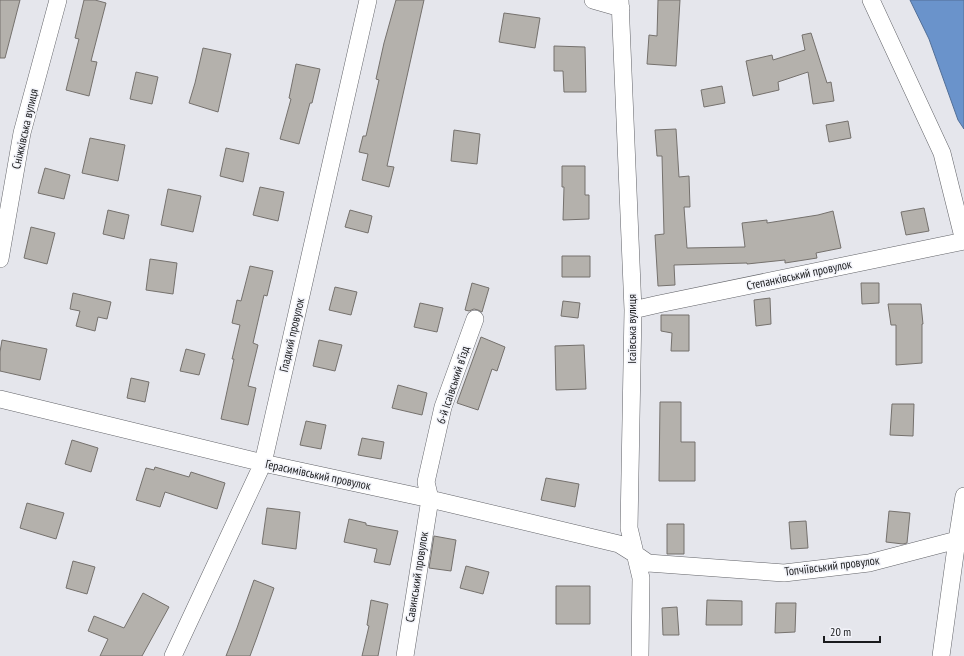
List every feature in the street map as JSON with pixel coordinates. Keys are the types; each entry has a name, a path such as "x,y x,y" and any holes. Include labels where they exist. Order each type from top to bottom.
{"street":[{"name":"Сніжківська вулиця","path":"0,259 22,133 58,0"},
{"name":"Гладкий провулок","path":"174,656 263,463 368,0"},
{"path":"593,0 621,4"},
{"path":"871,0 942,153 964,241"},
{"name":"Ісаївська вулиця","path":"621,4 633,310 629,528 641,578 640,656"},
{"name":"Степанківський провулок","path":"633,310 964,241"},
{"name":"6-й Ісаївський в’їзд","path":"430,499 426,482 443,407 475,319"},
{"name":"Герасимівський провулок","path":"0,399 263,463 430,499 619,544 635,554"},
{"path":"942,656 964,496"},
{"name":"Савинський провулок","path":"405,656 430,499"},
{"name":"Топчіївський провулок","path":"635,554 648,563 784,573 869,563 957,540"}],"water":[{"path":"910,0 964,0 964,129 958,120 929,39"}],"building":[{"path":"0,0 20,0 5,58 0,58"},
{"path":"84,0 95,0 106,3 91,61 97,62 89,96 66,90 79,39 75,38"},
{"path":"396,0 424,0 387,166 394,167 389,187 362,180 368,154 359,152 363,136 366,136 379,80 376,79"},
{"path":"658,0 680,0 676,66 647,64 649,35 657,36"},
{"path":"504,13 540,18 535,48 499,42"},
{"path":"811,33 827,83 831,82 834,101 813,104 808,72 778,82 779,90 753,96 746,61 772,55 773,60 805,50 802,35"},
{"path":"554,46 585,47 586,92 564,92 563,71 554,71"},
{"path":"203,48 231,54 218,112 189,103"},
{"path":"296,64 320,69 312,103 310,103 299,144 280,139 291,99 289,98"},
{"path":"136,72 158,77 152,104 130,99"},
{"path":"722,86 725,103 704,107 701,90"},
{"path":"848,121 851,138 829,142 826,125"},
{"path":"676,129 679,177 689,176 690,207 684,207 687,248 745,247 742,223 767,220 767,223 818,215 833,211 841,248 816,253 817,258 785,263 785,260 747,264 674,265 675,285 658,286 655,235 664,234 662,156 657,156 655,130"},
{"path":"454,130 480,134 477,164 451,161"},
{"path":"90,138 125,145 118,181 82,173"},
{"path":"226,148 249,153 243,182 220,176"},
{"path":"562,166 585,166 585,195 589,195 589,219 563,220 564,187 562,187"},
{"path":"45,168 70,175 64,199 38,193"},
{"path":"260,187 284,192 278,221 253,215"},
{"path":"168,189 201,196 193,232 161,225"},
{"path":"924,208 929,231 906,235 901,212"},
{"path":"108,210 129,215 124,239 103,234"},
{"path":"350,210 372,216 368,233 345,227"},
{"path":"31,227 55,233 47,264 24,258"},
{"path":"562,256 590,256 590,277 562,277"},
{"path":"150,259 177,263 173,294 146,290"},
{"path":"250,266 273,271 267,296 264,295 253,343 258,345 248,386 256,388 248,425 221,419 240,325 232,323 237,300 241,301"},
{"path":"472,283 489,288 482,312 474,309 469,311 465,310"},
{"path":"861,283 879,283 879,303 862,304"},
{"path":"335,287 357,292 351,315 329,310"},
{"path":"73,293 111,302 107,319 98,317 95,331 76,326 80,311 70,309"},
{"path":"770,298 771,324 756,326 754,300"},
{"path":"563,301 580,303 578,318 561,316"},
{"path":"420,303 443,308 437,332 414,327"},
{"path":"888,304 921,304 923,324 922,363 896,365 896,325 891,325"},
{"path":"661,315 689,315 689,351 671,351 672,333 661,331"},
{"path":"481,337 505,347 497,371 492,369 478,410 457,403"},
{"path":"2,340 47,349 40,380 0,371 0,352"},
{"path":"319,340 342,345 335,371 313,366"},
{"path":"584,345 586,389 556,390 555,346"},
{"path":"186,349 205,354 199,375 180,371"},
{"path":"131,378 149,382 145,402 127,398"},
{"path":"398,385 427,393 422,415 392,408"},
{"path":"660,402 681,402 681,442 695,442 695,481 659,481"},
{"path":"892,404 914,404 913,436 890,435"},
{"path":"306,421 326,425 321,449 300,445"},
{"path":"362,438 384,442 381,459 358,455"},
{"path":"72,440 98,448 91,472 65,464"},
{"path":"155,467 189,477 191,472 225,483 217,509 165,492 160,507 136,500 146,468 154,470"},
{"path":"546,478 579,484 575,507 541,500"},
{"path":"27,503 64,513 56,539 20,528"},
{"path":"267,508 300,512 296,549 262,544"},
{"path":"889,511 910,513 907,543 886,542"},
{"path":"349,519 366,523 366,525 398,531 390,565 374,562 377,549 344,542"},
{"path":"806,521 808,548 791,549 789,522"},
{"path":"667,524 684,524 684,554 667,554"},
{"path":"434,536 456,540 451,571 429,568"},
{"path":"73,561 95,567 87,594 66,588"},
{"path":"466,566 489,572 483,594 460,588"},
{"path":"254,580 274,588 250,656 226,656 237,628"},
{"path":"556,586 590,586 590,624 556,624"},
{"path":"143,593 169,607 142,656 100,656 108,639 88,631 94,616 124,628"},
{"path":"371,600 388,604 378,656 362,656 369,626 367,625"},
{"path":"707,600 742,601 742,625 706,625"},
{"path":"776,603 796,603 795,632 775,633"},
{"path":"677,607 679,635 663,635 662,608"}]}
